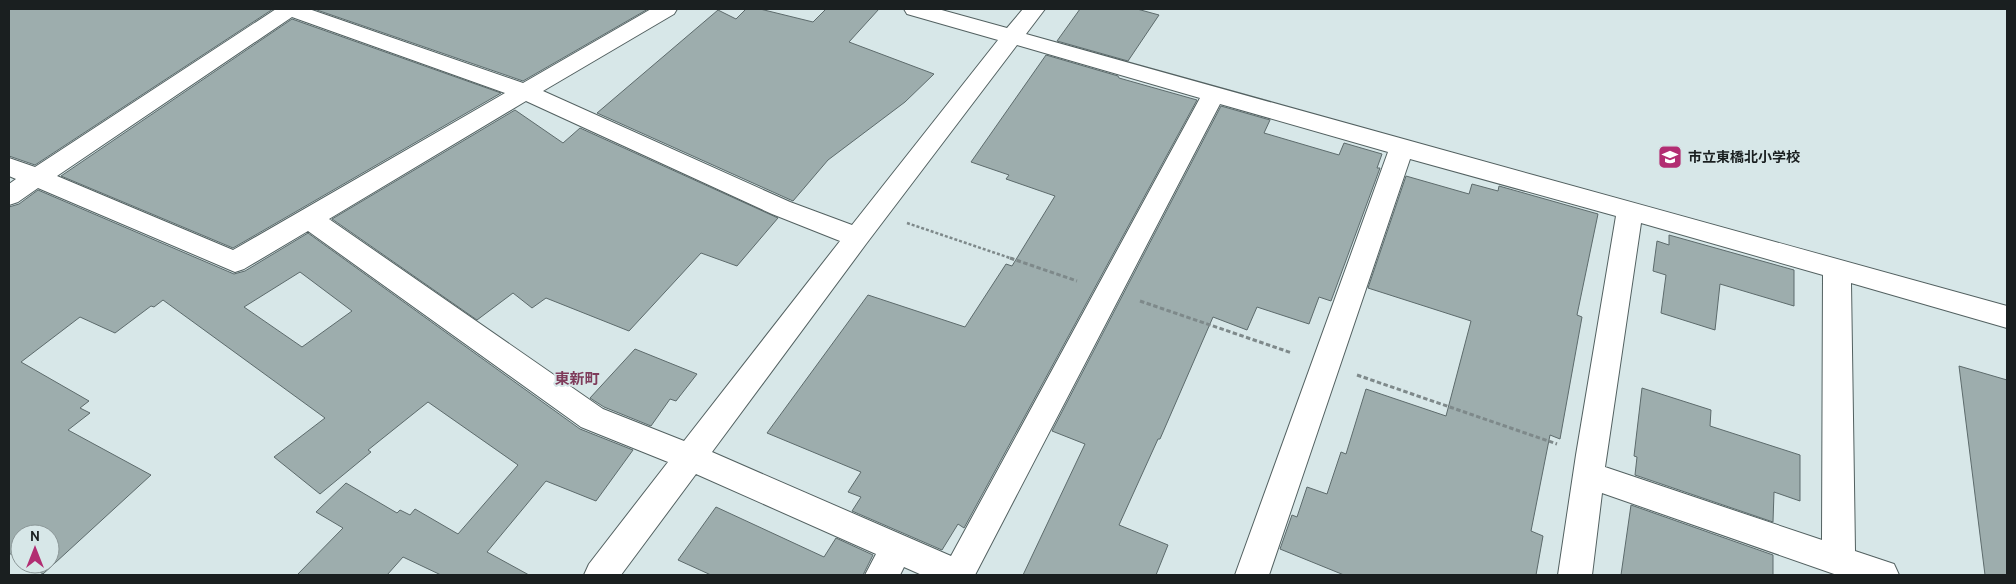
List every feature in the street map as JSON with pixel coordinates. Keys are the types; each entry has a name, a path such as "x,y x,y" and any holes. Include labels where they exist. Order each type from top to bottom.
{"street":[{"path":"9,196 289,9 525,92 781,208 857,237"},
{"path":"9,166 235,262 666,9"},
{"path":"915,9 1482,171 1517,178 2007,317"},
{"path":"601,575 857,237 1034,9"},
{"path":"310,219 592,418 690,458 889,562 958,575 1214,94"},
{"path":"1252,575 1402,147"},
{"path":"1575,575 1590,465 1630,210"},
{"path":"1837,269 1839,561"},
{"path":"1590,465 1876,574"}],"path":[{"path":"877,212 1326,364 1590,465"}],"building":[{"path":"9,9 273,9 35,165 9,156"},
{"path":"314,9 648,9 523,81"},
{"path":"746,9 760,9 813,22 826,9 879,9 849,42 934,74 905,102 828,160 793,201 597,113 718,10 736,19"},
{"path":"1080,9 1137,9 1159,15 1128,61 1057,41"},
{"path":"292,19 501,93 233,248 61,176"},
{"path":"1046,55 1197,100 964,528 958,524 942,550 852,511 861,497 848,492 861,472 767,433 868,295 965,327 1006,264 1012,266 1055,196 1006,179 1009,175 971,162"},
{"path":"1221,106 1270,120 1264,133 1339,155 1344,143 1382,154 1377,168 1380,168 1331,301 1319,297 1309,324 1257,307 1247,330 1213,317 1160,439 1158,439 1119,525 1168,545 1156,575 1023,575 1085,444 1052,431"},
{"path":"515,110 563,143 580,128 778,218 737,266 701,253 629,331 546,298 532,308 513,293 477,320 332,219"},
{"path":"1406,176 1469,194 1472,184 1498,191 1499,186 1598,214 1577,315 1582,317 1560,439 1550,435 1531,531 1543,536 1536,575 1344,575 1280,549 1292,515 1297,517 1307,487 1327,494 1341,452 1346,454 1366,389 1446,416 1471,321 1368,288"},
{"path":"38,190 234,274 245,271 308,233 580,429 633,450 596,501 546,481 487,552 529,575 441,575 403,557 387,575 297,575 343,528 316,512 346,483 397,513 400,510 410,515 415,509 458,534 518,465 428,402 368,450 371,452 320,494 274,457 325,418 163,300 154,307 151,306 115,333 80,317 21,362 89,401 80,408 90,413 68,430 151,475 60,558 60,524 10,524 10,554 9,207 19,204","holes":["300,272 352,311 302,347 244,307"]},
{"path":"1669,235 1794,270 1794,306 1720,284 1715,330 1661,313 1666,275 1653,271 1657,241 1669,245"},
{"path":"635,349 697,374 676,401 670,399 651,426 604,407 590,398"},
{"path":"1959,366 2007,380 2007,575 1985,575"},
{"path":"1642,388 1711,410 1710,426 1800,455 1800,501 1774,492 1773,522 1635,475 1637,457 1634,456"},
{"path":"1631,505 1773,555 1773,575 1621,575"},
{"path":"716,507 824,557 836,538 873,555 863,575 711,575 678,560"}],"place":[{"name":"市立東橋北小学校","path":"1670,157"}],"district":[{"name":"東新町","path":"577,379"}]}
